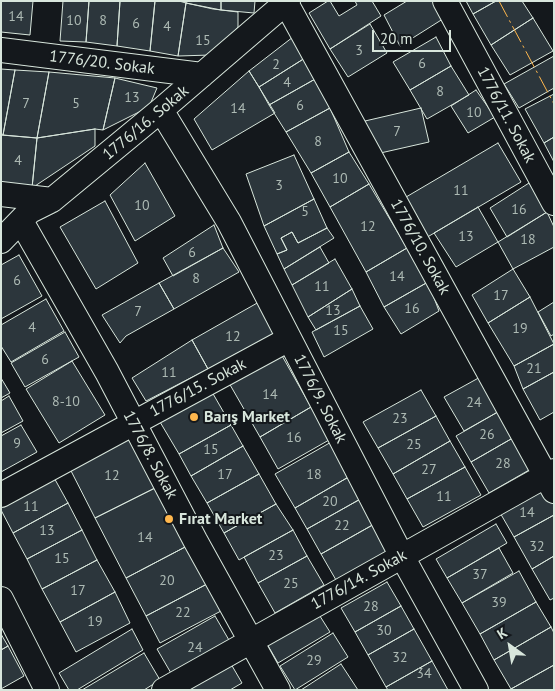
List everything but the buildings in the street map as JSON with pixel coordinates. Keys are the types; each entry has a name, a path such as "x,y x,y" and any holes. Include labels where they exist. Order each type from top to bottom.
{"street":[{"name":"1776/11. Sokak","path":"445,1 554,203"},
{"name":"1776/16. Sokak","path":"1,241 30,212 52,200 287,2"},
{"name":"1776/10. Sokak","path":"287,2 551,479"},
{"name":"1776/20. Sokak","path":"1,50 202,75"},
{"name":"1776/9. Sokak","path":"161,110 229,222 402,556 476,690"},
{"path":"1,194 52,200"},
{"name":"1776/8. Sokak","path":"21,221 107,372 278,690"},
{"name":"1776/15. Sokak","path":"1,495 289,339"},
{"name":"1776/14. Sokak","path":"164,690 402,556 551,479"},
{"path":"1,599 47,690"}],"power":[{"path":"499,1 554,104"}],"place":[{"name":"Barış Market","path":"194,417"},
{"name":"Fırat Market","path":"169,519"}]}
